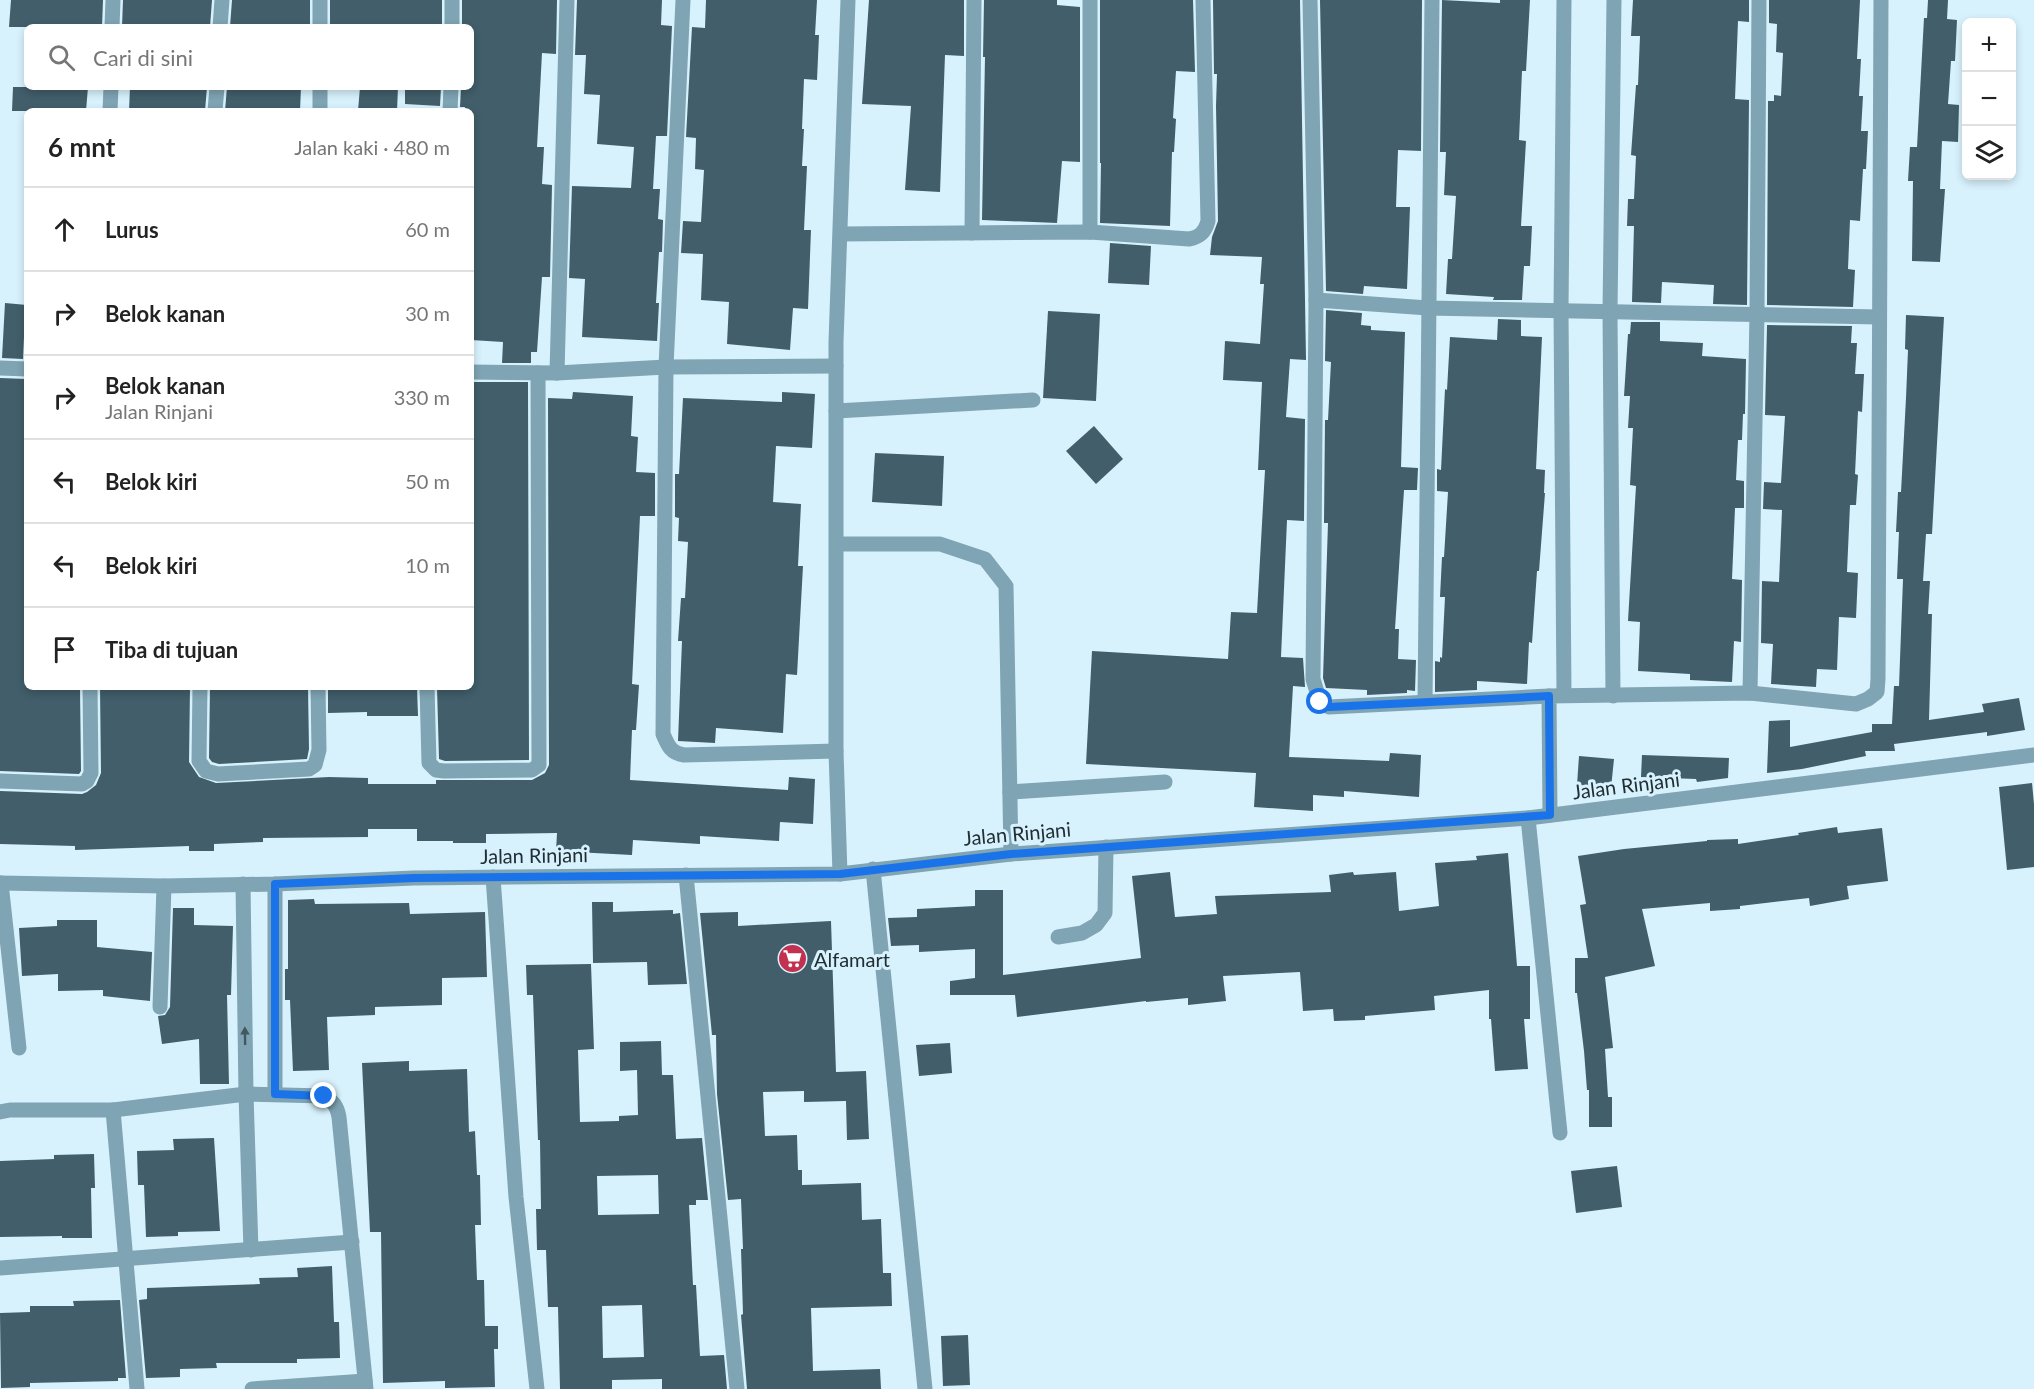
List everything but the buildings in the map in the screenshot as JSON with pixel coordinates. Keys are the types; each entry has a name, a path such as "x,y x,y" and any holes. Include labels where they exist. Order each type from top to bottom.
{"street":[{"path":"112,24 113,0"},
{"path":"220,24 222,0"},
{"path":"320,0 320,24"},
{"path":"452,0 452,24"},
{"path":"557,373 567,0"},
{"path":"683,0 666,367 663,734 668,747 676,754 684,755 836,751"},
{"path":"840,874 836,751 836,366 848,0"},
{"path":"972,233 974,0"},
{"path":"1090,0 1090,232"},
{"path":"841,234 1090,232 1189,239 1201,235 1208,221 1203,0"},
{"path":"1310,0 1316,300 1313,679 1320,702 1329,707 1557,696 1750,693 1856,704 1877,692 1881,0"},
{"path":"1425,702 1432,0"},
{"path":"1550,815 1557,696 1564,0"},
{"path":"1613,696 1610,311 1614,0"},
{"path":"1750,693 1757,313 1759,0"},
{"path":"110,108 111,90"},
{"path":"215,108 217,90"},
{"path":"320,90 320,108"},
{"path":"450,108 451,90"},
{"path":"1316,300 1428,308 1879,317"},
{"path":"474,372 557,373 666,367 836,366"},
{"path":"0,368 24,369"},
{"path":"427,690 431,767 444,771 532,770 539,765 538,373"},
{"path":"836,411 1033,400"},
{"path":"837,544 940,544 985,559 1006,586 1011,854"},
{"path":"0,781 82,784 87,781 91,773 90,690"},
{"path":"200,690 199,761 206,771 218,774 309,769 315,765 319,750 318,690"},
{"name":"Jalan Rinjani","path":"0,883 164,886 414,878 840,874 1011,854 1528,818 2034,755"},
{"path":"1010,792 1165,783"},
{"path":"1528,818 1560,1133"},
{"path":"1058,937 1082,933 1096,925 1105,913 1106,847"},
{"path":"873,869 925,1389"},
{"path":"686,875 737,1389"},
{"path":"493,877 516,1197 537,1389"},
{"path":"0,883 7,1003 19,1048"},
{"path":"243,884 251,1250"},
{"path":"275,884 275,1094"},
{"path":"160,1007 164,886"},
{"path":"0,1111 113,1110 246,1094 324,1096 331,1100 337,1107 365,1385 252,1389"},
{"path":"113,1110 137,1389"},
{"path":"0,1268 352,1242"}],"place":[{"name":"Alfamart","path":"793,959"}],"route":[{"path":"324,1096 275,1094 275,884 414,878 840,874 1011,854 1550,815 1549,696 1329,707 1320,702"}]}
